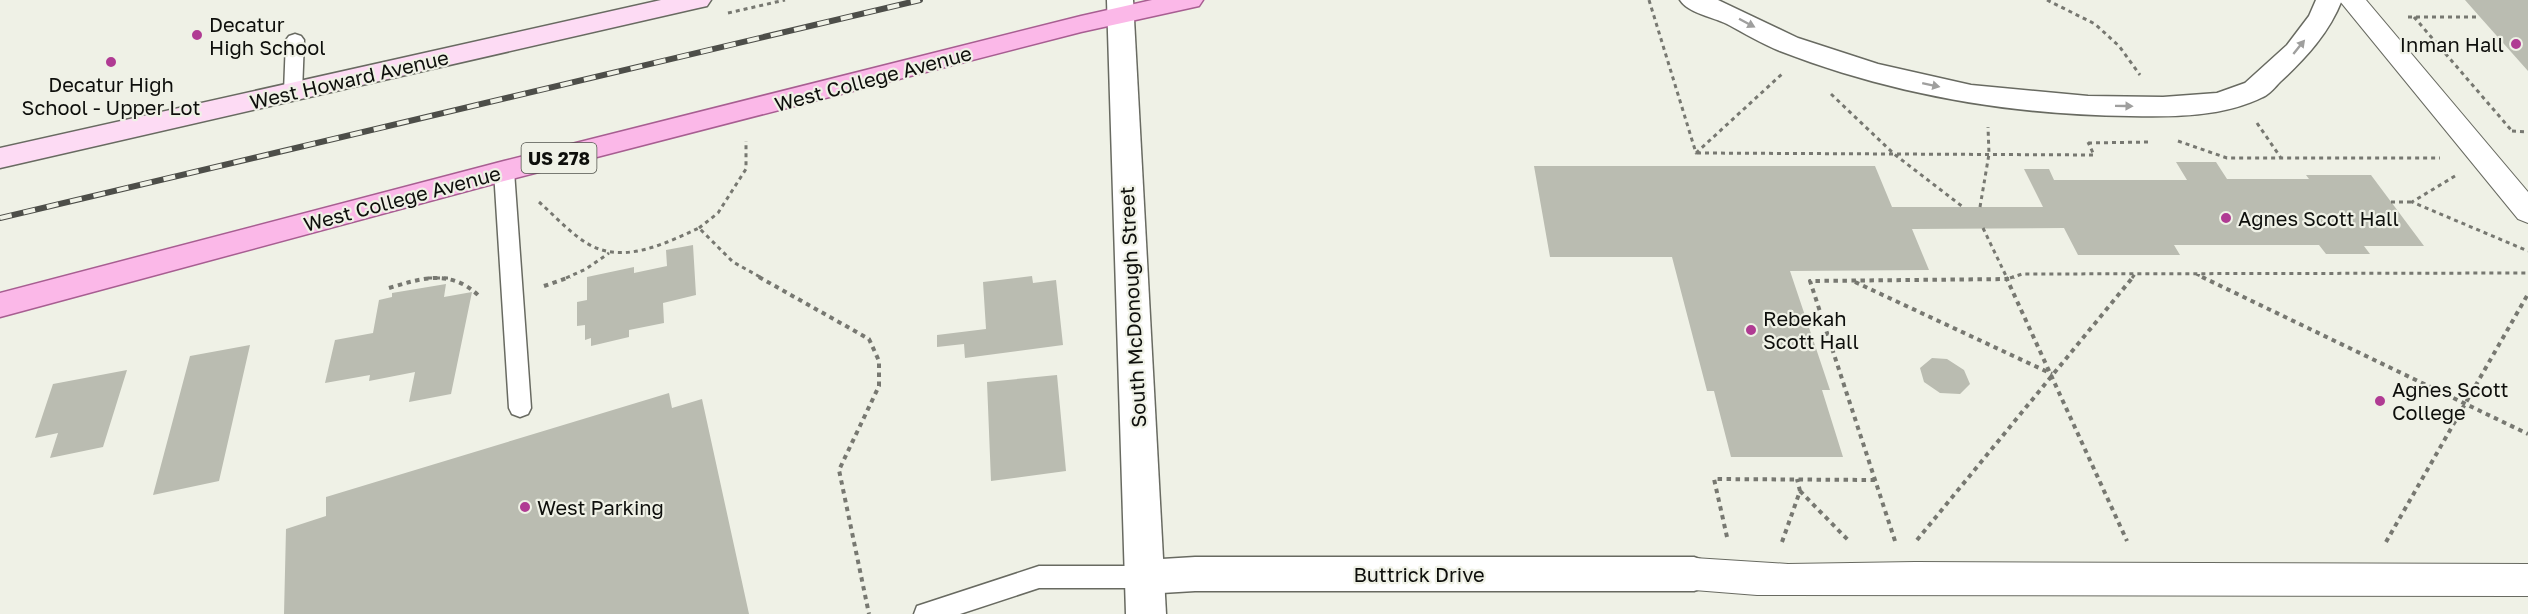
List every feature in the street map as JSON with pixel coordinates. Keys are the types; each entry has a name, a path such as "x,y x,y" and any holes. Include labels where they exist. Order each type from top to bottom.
{"main road":[{"name":"West Howard Avenue","path":"0,158 698,0"},
{"name":"US 278","path":"1119,7 1190,0"},
{"name":"West College Avenue","path":"0,305 504,171 747,111 1119,7"}],"street":[{"path":"1693,0 1727,13 1788,44 1872,72 1971,94 2088,106 2163,107 2219,102 2255,90 2297,51 2322,17 2329,0"},
{"name":"South McDonough Street","path":"1119,7 1146,614"},
{"path":"2359,8 2528,212"},
{"path":"1694,574 1753,579 1897,571 2145,580 2528,580"},
{"name":"Buttrick Drive","path":"1144,577 1196,574 1694,574"}],"lane":[{"path":"293,92 295,40"},
{"path":"504,171 520,408"},
{"path":"926,614 1039,577 1144,577"}],"path":[{"path":"1649,0 1696,153"},
{"path":"2047,0 2095,24 2119,46 2163,107 2183,141"},
{"path":"2359,8 2414,17 2480,17"},
{"path":"2414,17 2512,131"},
{"path":"1696,153 1788,69"},
{"path":"1829,92 1894,154 1963,207"},
{"path":"504,171 586,243 610,253 639,250 664,244 699,228 718,213 746,169 747,111"},
{"path":"2252,116 2281,158"},
{"path":"1980,207 1989,154 1988,118"},
{"path":"2088,143 2159,141"},
{"path":"2171,141 2183,141 2227,158 2483,158"},
{"path":"1696,153 2094,154"},
{"path":"2412,202 2483,158"},
{"path":"2391,202 2412,202 2528,251"},
{"path":"699,228 733,262 869,339 879,361 879,386 839,470 869,614"},
{"path":"1983,228 2053,375 2145,580"},
{"path":"1897,571 2136,273"},
{"path":"2196,273 2528,434"},
{"path":"1897,571 1875,480 1810,281 2008,279 2022,274 2528,273"},
{"path":"1853,281 2053,375"},
{"path":"2365,579 2528,294"},
{"path":"1753,579 1714,479 1875,480"},
{"path":"1797,479 1800,491 1897,571"},
{"path":"1753,579 1800,491"}],"building":[{"name":"Inman Hall","path":"2465,0 2528,0 2528,71 2480,17"},
{"name":"Rebekah Scott Hall","path":"2176,162 2216,162 2227,179 2309,179 2306,175 2371,175 2424,246 2364,246 2370,254 2326,254 2319,245 2174,245 2180,255 2078,255 2064,228 1912,229 1929,270 1790,271 1830,390 1822,390 1843,457 1731,457 1714,391 1707,391 1672,257 1550,257 1534,166 1875,166 1892,207 2043,207 2024,169 2049,169 2054,180 2187,180"},
{"path":"693,245 696,295 663,303 664,323 629,330 629,337 591,346 591,338 585,340 585,325 577,326 577,302 587,300 587,277 634,267 634,273 667,266 666,250"},
{"path":"1032,276 1033,283 1056,280 1063,345 965,358 964,344 937,347 937,335 986,329 983,282"},
{"path":"446,284 444,297 472,292 451,394 409,402 415,372 369,381 370,375 325,383 335,340 373,333 379,300 392,297 392,293"},
{"path":"250,345 219,481 153,495 190,356"},
{"path":"1932,358 1947,359 1964,370 1970,384 1960,394 1940,393 1924,382 1920,368"},
{"path":"127,370 103,447 50,458 58,433 35,438 53,384"},
{"path":"1057,375 1066,471 991,481 987,382"},
{"name":"West Parking","path":"669,393 672,408 702,399 749,614 284,614 286,529 326,516 326,497"}],"railway":[{"path":"0,218 920,0"}],"place":[{"name":"Decatur High School","path":"197,35"},
{"name":"Inman Hall","path":"2516,44"},
{"name":"Decatur High School - Upper Lot","path":"111,62"},
{"name":"Agnes Scott Hall","path":"2226,218"},
{"name":"Rebekah Scott Hall","path":"1751,330"},
{"name":"Agnes Scott College","path":"2380,401"},
{"name":"West Parking","path":"525,507"}]}
